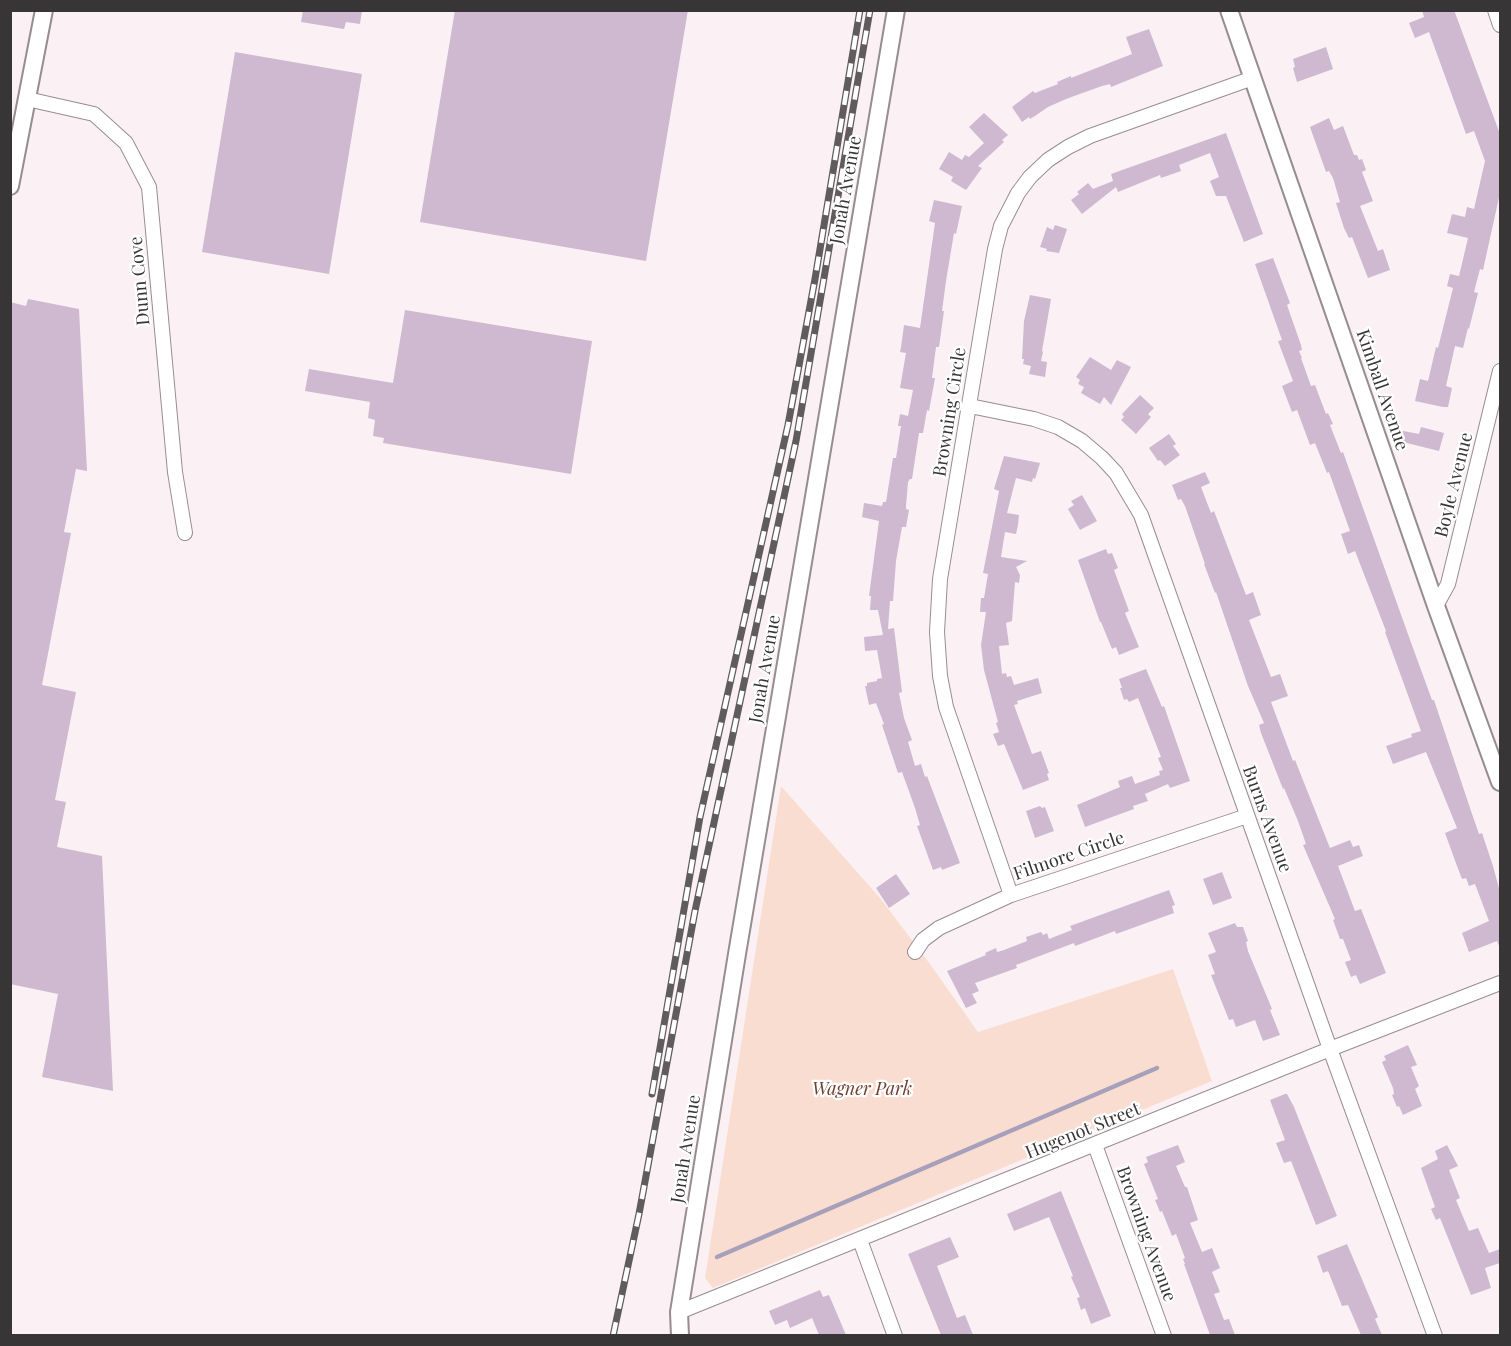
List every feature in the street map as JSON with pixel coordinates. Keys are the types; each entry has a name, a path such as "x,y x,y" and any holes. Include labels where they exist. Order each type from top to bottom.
{"street":[{"path":"10,186 44,10"},
{"name":"Jonah Avenue","path":"680,1335 679,1312 739,942 896,10"},
{"name":"Kimball Avenue","path":"1229,10 1436,606 1500,782"},
{"path":"1495,10 1500,25"},
{"name":"Browning Circle","path":"1011,896 946,707 938,658 937,632 940,579 995,249 1007,212 1030,177 1048,160 1090,136 1253,78"},
{"name":"Dunn Cove","path":"27,99 94,114 126,143 149,187 175,472 185,533"},
{"name":"Boyle Avenue","path":"1436,606 1448,584 1500,371"},
{"name":"Burns Avenue","path":"970,406 1034,418 1058,427 1082,441 1116,473 1141,515 1330,1049 1435,1335"},
{"name":"Filmore Circle","path":"915,952 923,940 939,928 1011,896 1247,816"},
{"name":"Hugenot Street","path":"679,1312 1330,1049 1500,983"},
{"name":"Browning Avenue","path":"1095,1145 1164,1335"},
{"path":"860,1240 895,1335"}],"green space":[{"name":"Wagner Park","path":"781,786 880,898 978,1032 1173,969 1212,1081 713,1288 705,1278"}],"building":[{"path":"303,10 362,10 360,24 346,22 344,29 301,22"},
{"path":"455,10 688,10 646,261 420,222"},
{"path":"1422,10 1454,10 1500,134 1500,193 1483,270 1480,269 1474,292 1478,293 1469,329 1463,348 1455,346 1446,386 1452,388 1448,407 1415,401 1420,379 1428,381 1453,288 1447,286 1450,274 1459,276 1468,238 1447,233 1452,214 1465,217 1467,207 1474,209 1485,161 1474,131 1466,134 1429,32 1415,38 1409,23 1424,17"},
{"path":"1149,29 1163,66 1111,87 1110,84 1102,86 1066,99 1022,122 1012,107 1033,91 1035,93 1071,76 1071,78 1132,54 1126,37"},
{"path":"1326,47 1333,69 1297,82 1293,59"},
{"path":"235,52 362,74 329,274 202,252"},
{"path":"984,113 1008,135 1002,140 1004,142 978,166 982,168 966,190 951,181 953,177 939,169 949,152 962,160 965,155 969,157 984,143 969,127"},
{"path":"1329,118 1334,130 1343,126 1354,155 1357,155 1359,160 1362,159 1366,170 1362,172 1373,201 1360,206 1378,251 1383,249 1390,270 1368,278 1352,237 1349,238 1344,228 1336,203 1340,202 1333,178 1329,171 1326,172 1310,127"},
{"path":"1226,133 1263,234 1244,242 1226,196 1216,196 1210,181 1219,177 1210,153 1179,165 1181,171 1161,178 1160,175 1118,192 1116,187 1082,214 1071,200 1088,183 1093,189 1113,181 1111,174"},
{"path":"934,200 962,206 956,234 954,233 946,281 942,311 944,311 939,347 936,347 932,378 935,378 929,411 927,410 923,433 919,433 912,479 908,482 906,509 909,510 906,527 902,527 896,561 888,629 894,628 902,692 899,693 904,718 912,740 908,742 915,766 921,764 925,777 927,776 960,863 942,870 941,867 933,870 917,826 920,825 915,808 902,772 898,773 876,703 869,705 865,686 867,683 882,678 877,650 865,651 864,637 883,635 878,610 870,610 871,596 869,596 879,521 862,517 864,503 882,506 883,502 886,502 893,458 896,458 901,426 898,426 900,414 908,416 913,390 900,388 906,353 900,352 904,325 920,328 935,223 929,221"},
{"path":"1055,225 1067,229 1059,253 1046,251 1047,249 1040,247 1047,227 1053,230"},
{"path":"1273,258 1290,303 1287,305 1301,345 1302,350 1299,351 1311,386 1315,385 1326,414 1328,413 1333,424 1330,425 1341,453 1343,452 1432,700 1434,700 1479,834 1482,833 1493,866 1500,892 1500,948 1497,941 1469,952 1462,933 1489,921 1475,884 1469,886 1466,878 1462,879 1457,866 1445,833 1457,828 1426,752 1393,764 1386,746 1412,737 1411,734 1421,731 1355,551 1348,554 1341,534 1350,531 1329,472 1327,473 1315,443 1310,445 1297,410 1292,412 1282,386 1293,381 1278,341 1282,340 1255,264"},
{"path":"1030,295 1051,299 1041,361 1047,362 1045,377 1029,374 1031,366 1023,364 1024,359 1022,359 1024,321"},
{"path":"28,299 79,309 87,471 76,469 64,532 71,533 42,685 76,692 55,800 66,802 57,847 102,856 113,1091 42,1077 58,994 10,984 10,302 26,306"},
{"path":"405,310 592,341 571,474 383,443 384,438 373,436 375,420 368,418 370,402 305,391 309,369 393,383"},
{"path":"1090,357 1111,370 1117,360 1131,367 1111,405 1104,397 1100,404 1081,393 1084,387 1078,384 1080,380 1076,377"},
{"path":"1140,395 1154,408 1148,414 1151,417 1136,434 1121,420 1124,417 1122,414"},
{"path":"1421,427 1444,433 1439,451 1391,439 1393,429 1419,434"},
{"path":"1169,434 1176,444 1173,446 1180,455 1165,466 1160,460 1158,461 1149,448"},
{"path":"1004,456 1040,463 1032,482 1016,478 1007,513 1019,515 1018,525 1016,534 1005,532 1001,557 1027,561 1016,567 1020,575 1019,583 1015,582 1012,621 1006,623 1009,645 999,646 1002,674 1006,673 1007,677 1011,676 1014,685 1038,678 1042,693 1017,701 1018,704 1014,705 1032,754 1041,751 1049,773 1047,774 1049,780 1023,790 1004,744 998,746 993,734 999,732 996,723 998,722 984,670 981,645 986,612 980,612 981,598 984,598 988,574 983,573 999,491 994,489"},
{"path":"1205,472 1210,483 1201,487 1211,513 1214,511 1246,595 1253,592 1261,615 1249,620 1271,677 1280,674 1288,696 1271,702 1293,761 1295,760 1330,848 1350,840 1353,847 1359,845 1363,856 1338,866 1355,911 1361,909 1386,973 1360,984 1356,975 1351,977 1345,962 1351,960 1343,939 1340,939 1333,920 1335,919 1303,845 1306,844 1298,821 1261,733 1259,725 1264,723 1248,686 1185,506 1181,499 1178,500 1172,485"},
{"path":"1082,495 1097,521 1080,530 1068,509 1074,505 1071,501"},
{"path":"1106,549 1108,554 1112,553 1118,568 1114,570 1129,611 1125,613 1139,647 1119,655 1116,647 1112,649 1100,622 1078,560"},
{"path":"1146,669 1162,707 1164,706 1190,781 1170,788 1168,784 1145,794 1148,801 1133,806 1134,809 1085,827 1077,805 1120,787 1118,781 1132,776 1135,784 1160,775 1159,771 1163,770 1158,758 1161,757 1138,698 1129,702 1127,699 1124,700 1120,688 1122,688 1119,679"},
{"path":"1040,806 1045,807 1054,831 1035,838 1026,811"},
{"path":"1222,872 1232,898 1213,905 1203,879"},
{"path":"896,874 910,894 889,908 876,888"},
{"path":"1169,890 1175,905 1172,906 1174,913 1116,934 1115,931 1075,946 1074,943 1016,965 1017,968 975,983 979,991 972,994 977,1003 966,1008 947,971 986,955 985,953 996,948 997,952 1027,941 1026,937 1041,932 1043,935 1047,933 1049,939 1072,930 1070,926"},
{"path":"1235,923 1237,927 1243,927 1248,941 1246,942 1248,951 1280,1035 1263,1041 1255,1020 1236,1027 1233,1019 1229,1020 1211,975 1215,974 1208,955 1216,952 1208,933"},
{"path":"1408,1045 1417,1065 1411,1067 1419,1086 1415,1089 1422,1106 1403,1115 1392,1095 1394,1094 1393,1088 1382,1062 1386,1060 1384,1056"},
{"path":"1285,1094 1294,1107 1337,1216 1316,1225 1291,1161 1284,1163 1276,1143 1285,1140 1270,1100"},
{"path":"1178,1145 1185,1162 1176,1166 1187,1187 1198,1220 1190,1223 1202,1252 1212,1248 1220,1268 1212,1272 1220,1292 1214,1294 1224,1320 1229,1319 1235,1335 1210,1335 1184,1264 1183,1259 1185,1258 1176,1234 1172,1236 1162,1211 1160,1212 1155,1200 1158,1199 1144,1164 1148,1162 1146,1157"},
{"path":"1447,1145 1458,1166 1449,1170 1460,1198 1456,1200 1469,1231 1478,1228 1489,1253 1500,1249 1500,1263 1485,1268 1491,1288 1471,1295 1440,1218 1436,1220 1431,1209 1435,1207 1421,1168 1438,1159 1435,1151"},
{"path":"1061,1191 1111,1316 1091,1324 1085,1308 1081,1310 1077,1298 1080,1297 1071,1277 1073,1276 1049,1217 1014,1231 1007,1214"},
{"path":"950,1237 959,1257 937,1266 957,1318 965,1315 973,1335 941,1335 908,1254"},
{"path":"1347,1244 1378,1317 1375,1319 1382,1335 1361,1335 1348,1305 1342,1306 1328,1271 1323,1273 1317,1256"},
{"path":"820,1290 823,1297 829,1295 846,1335 819,1335 812,1318 790,1328 787,1320 775,1325 769,1311"}],"waterway":[{"path":"717,1257 1157,1068"}],"railway":[{"path":"652,1094 700,817 788,425 860,10"},
{"path":"613,1336 639,1214 695,911 796,441 870,10"}]}
